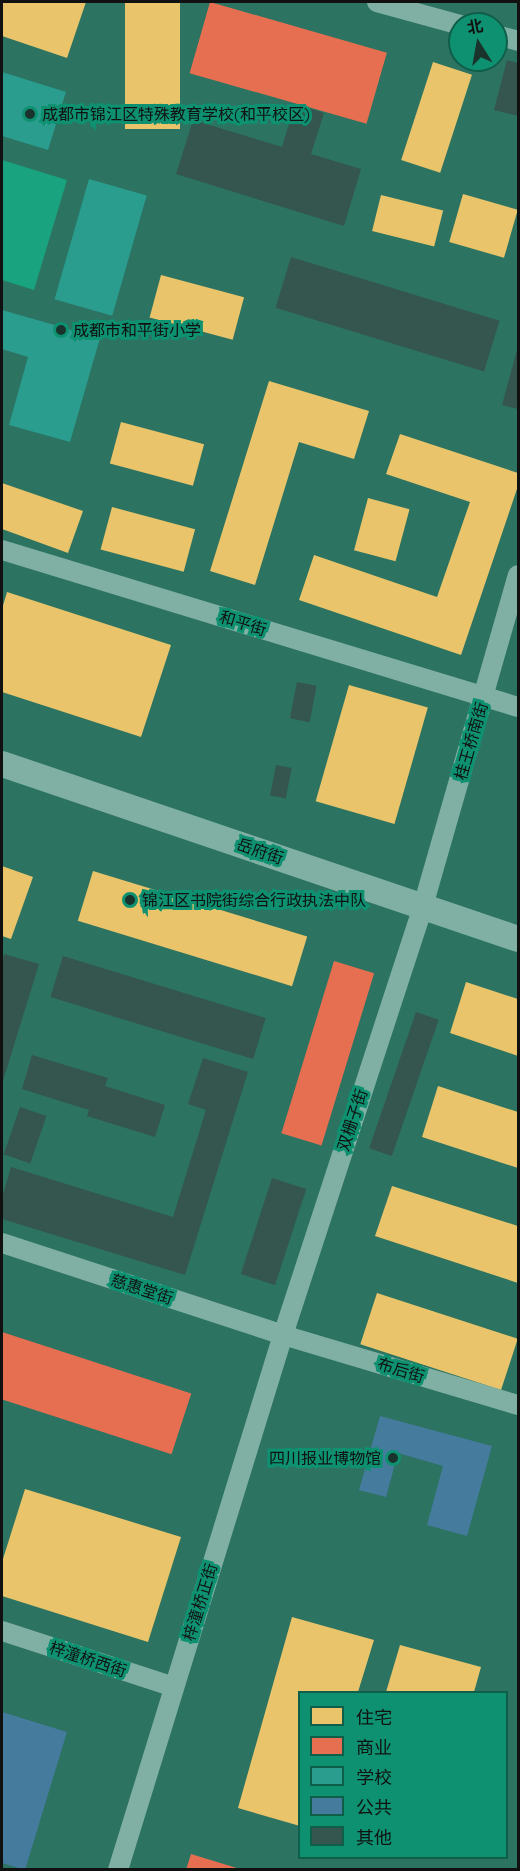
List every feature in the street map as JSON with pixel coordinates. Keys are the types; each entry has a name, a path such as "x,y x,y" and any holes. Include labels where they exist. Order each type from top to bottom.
{"street":[{"path":"377,2 448,22"},
{"name":"和平街","path":"2,550 519,707"},
{"name":"桂王桥南街","path":"423,906 519,575"},
{"name":"岳府街","path":"2,764 519,939"},
{"name":"双栅子街","path":"283,1335 423,906"},
{"name":"慈惠堂街","path":"2,1243 283,1335"},
{"name":"布后街","path":"283,1335 519,1405"},
{"name":"梓潼桥正街","path":"118,1869 283,1335"},
{"name":"梓潼桥西街","path":"2,1631 174,1687"}],"green space":[{"path":"2,160 67,180 34,290 2,280"}],"building: 住宅":[{"path":"2,2 86,2 67,58 2,36"},
{"path":"125,2 180,2 180,129 125,129"},
{"path":"433,62 448,67 448,72 472,75 440,173 401,160"},
{"path":"463,194 518,210 504,258 449,242"},
{"path":"381,195 443,210 434,246 372,231"},
{"path":"161,275 244,297 233,340 150,318"},
{"path":"269,381 369,411 354,459 299,442 255,585 210,571"},
{"path":"121,422 204,444 193,486 110,464"},
{"path":"400,434 518,473 518,486 461,655 299,600 314,555 437,597 470,502 386,474"},
{"path":"2,483 83,511 68,553 2,529"},
{"path":"368,498 410,509 396,561 354,550"},
{"path":"112,507 195,529 184,572 101,550"},
{"path":"7,592 171,645 141,737 2,692 2,609"},
{"path":"349,685 428,708 394,824 316,801"},
{"path":"2,866 33,877 11,939 2,936"},
{"path":"93,871 307,936 292,986 78,921"},
{"path":"466,982 518,999 518,1056 450,1033"},
{"path":"438,1086 518,1112 518,1168 422,1137"},
{"path":"392,1186 518,1226 518,1283 375,1236"},
{"path":"377,1293 518,1339 501,1390 360,1344"},
{"path":"25,1489 181,1537 148,1642 2,1596 2,1562"},
{"path":"292,1617 374,1640 358,1691 298,1691 298,1825 238,1808"},
{"path":"400,1645 481,1667 474,1691 386,1691"}],"building: 商业":[{"path":"210,2 387,53 366,124 190,73"},
{"path":"334,961 374,973 322,1145 281,1133"},
{"path":"2,1332 191,1393 171,1454 2,1399"},
{"path":"191,1854 240,1869 240,1870 186,1870"}],"building: 学校":[{"name":"成都市锦江区特殊教育学校(和平校区)","path":"2,72 66,92 48,150 2,136"},
{"path":"89,179 147,196 112,316 55,299"},
{"path":"2,310 100,338 70,442 9,425 28,357 2,349"}],"building: 公共":[{"path":"380,1416 492,1446 467,1536 427,1525 443,1466 398,1453 386,1497 359,1490"},
{"path":"2,1712 67,1732 25,1870 2,1863"}],"building: 其他":[{"path":"508,60 518,63 518,116 494,110 504,72 508,72"},
{"path":"295,104 324,113 311,154 361,169 344,226 176,174 193,120 282,147"},
{"path":"291,257 499,321 484,371 276,308"},
{"path":"518,346 518,409 502,405"},
{"path":"297,682 317,686 310,722 290,718"},
{"path":"276,765 292,768 286,798 270,795"},
{"path":"4,954 39,964 2,1084 2,963"},
{"path":"63,956 266,1018 253,1059 50,997"},
{"path":"416,1012 439,1020 392,1156 369,1148"},
{"path":"32,1055 108,1078 105,1086 165,1105 155,1137 87,1116 89,1110 22,1089"},
{"path":"203,1058 248,1072 185,1275 2,1219 2,1198 11,1167 173,1217 206,1110 188,1104"},
{"path":"20,1107 46,1116 30,1163 4,1154"},
{"path":"272,1178 306,1189 275,1285 241,1274"}],"place":[{"name":"成都市锦江区特殊教育学校(和平校区)","path":"30,114"},
{"name":"成都市和平街小学","path":"61,330"},
{"name":"锦江区书院街综合行政执法中队","path":"130,900"},
{"name":"四川报业博物馆","path":"393,1458"}]}
